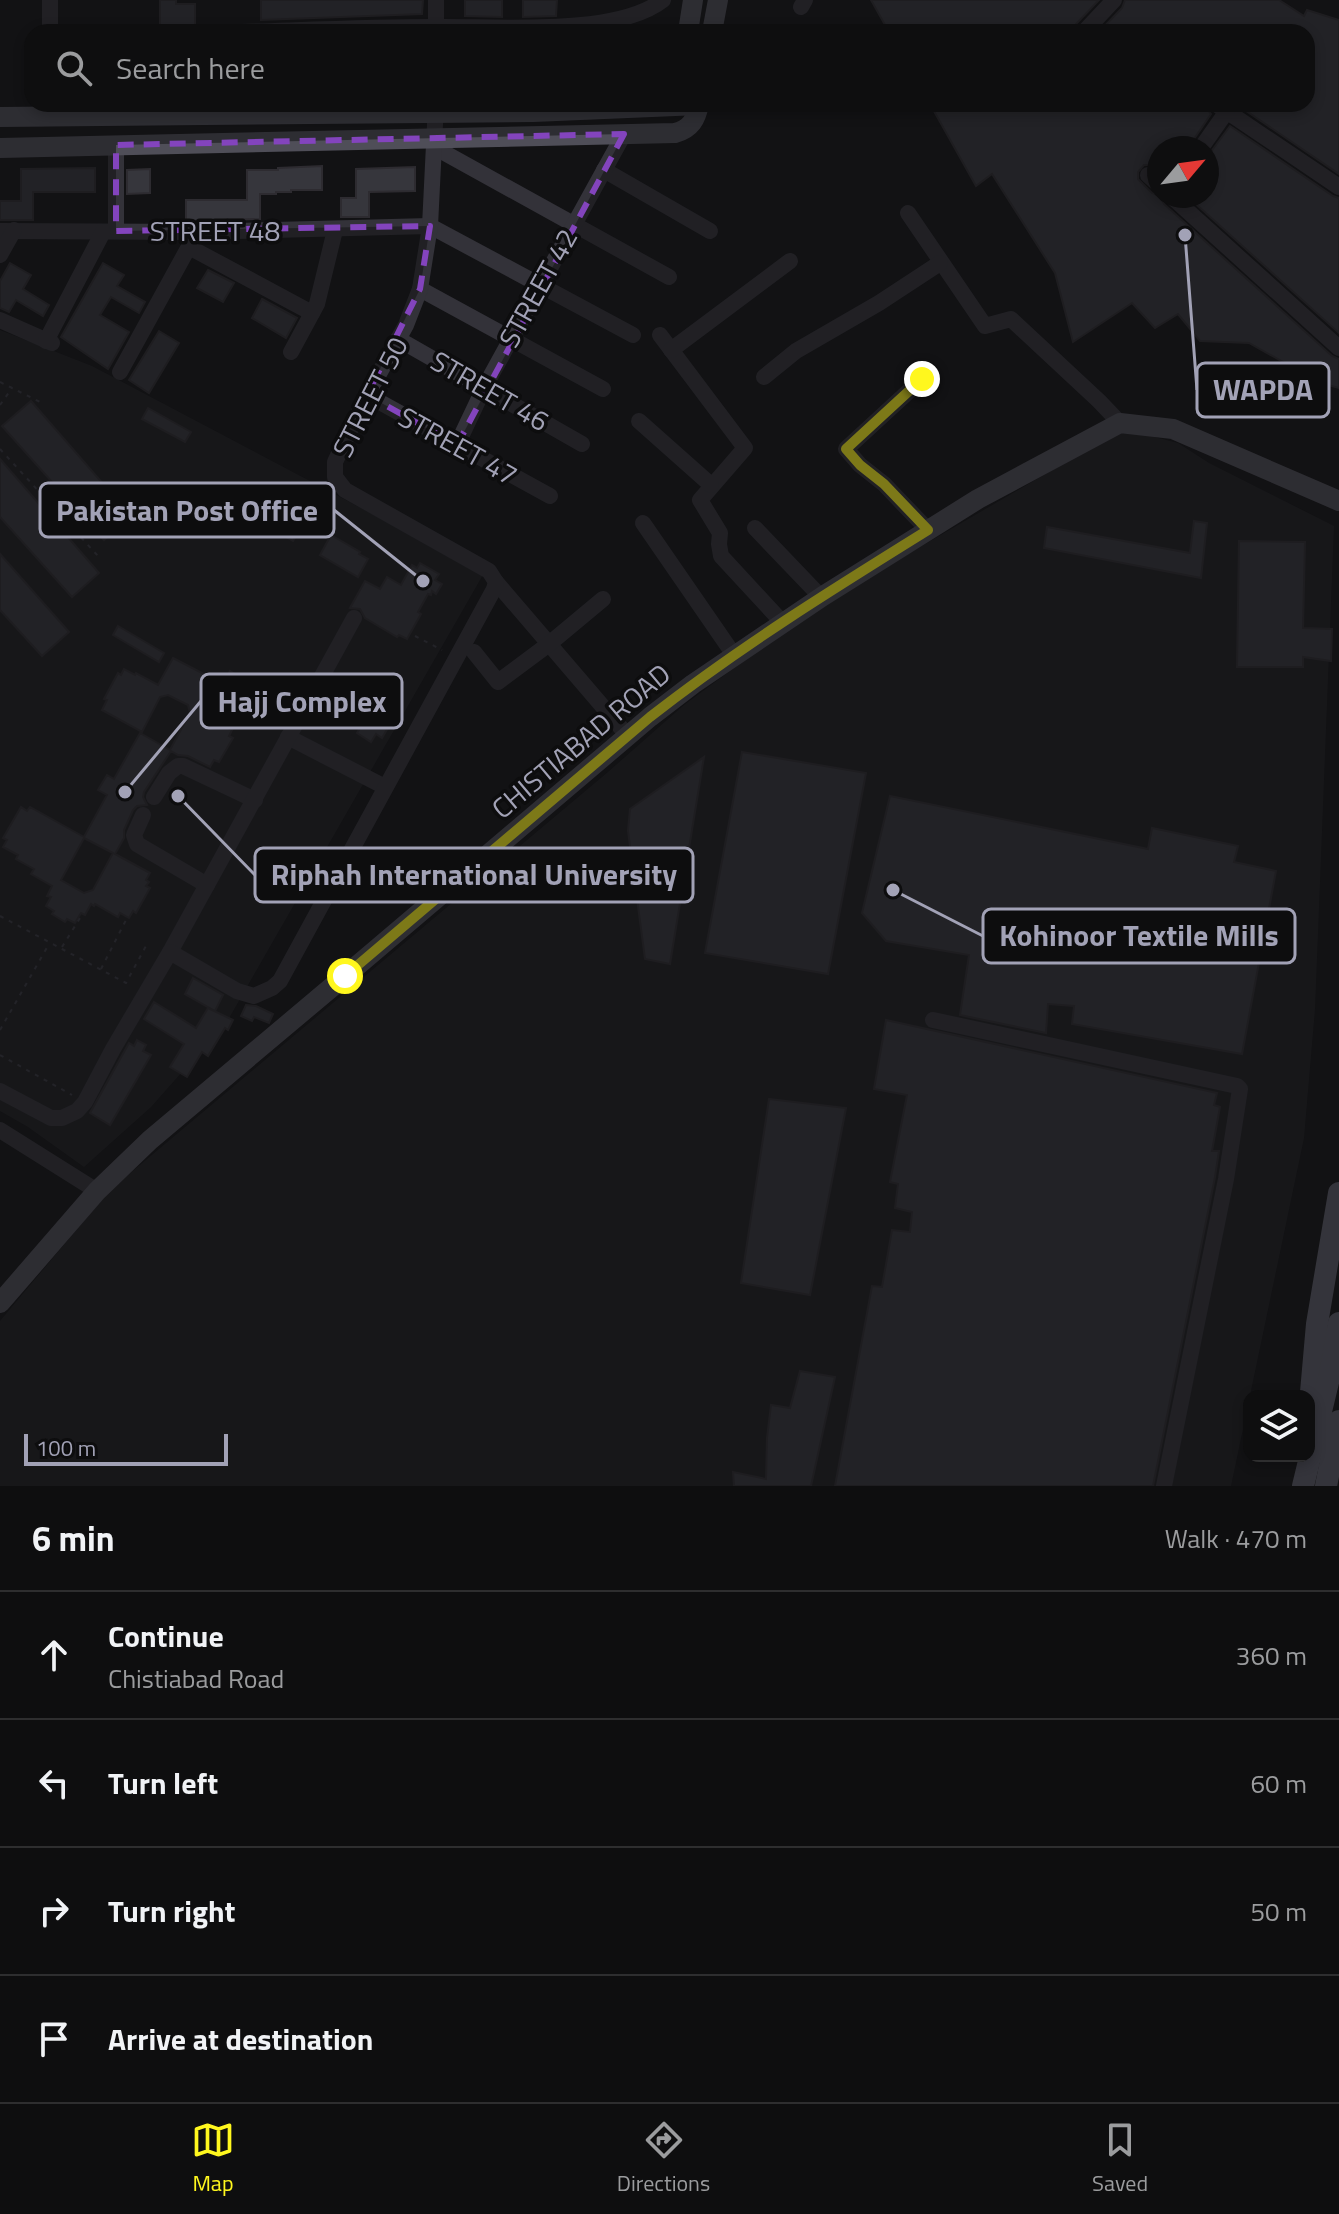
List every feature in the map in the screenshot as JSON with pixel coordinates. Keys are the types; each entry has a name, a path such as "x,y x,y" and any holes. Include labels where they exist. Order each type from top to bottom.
{"highway":[{"path":"1311,1390 1317,1324 1339,1193"},
{"path":"1303,1486 1339,1323"},
{"path":"1326,1486 1339,1421"},
{"path":"1303,1486 1305,1462"}],"main road":[{"path":"689,24 693,0"},
{"path":"714,24 718,0"},
{"path":"0,117 37,112"},
{"path":"0,148 435,143 675,133 686,112"},
{"path":"1120,423 1173,429 1339,501"},
{"name":"CHISTIABAD ROAD","path":"0,1303 97,1191 150,1140 693,684 782,622 978,499 1120,423"}],"street":[{"path":"50,0 50,24"},
{"path":"436,0 436,24"},
{"path":"580,24 626,17 646,11 663,0"},
{"path":"1092,24 1114,0"},
{"name":"STREET 50","path":"436,112 430,226 420,289 406,325 367,395 335,462 335,477 345,490 492,577"},
{"path":"1207,136 1220,112"},
{"path":"1228,112 1339,187"},
{"name":"STREET 42","path":"457,445 484,388 624,134"},
{"path":"435,143 669,277"},
{"path":"1,323 49,342 110,232 116,145"},
{"path":"604,170 710,231"},
{"path":"1184,208 1339,348"},
{"path":"908,213 985,326 1011,319 1120,423"},
{"path":"430,226 633,335"},
{"name":"STREET 48","path":"7,231 110,232 193,239 430,226"},
{"path":"291,352 317,304 335,230"},
{"path":"0,255 7,231"},
{"path":"120,372 193,239 312,313"},
{"path":"671,350 790,261"},
{"path":"764,377 796,351 940,263"},
{"path":"420,289 603,389"},
{"path":"660,335 745,448 700,500 720,533 721,556 782,622"},
{"name":"STREET 46","path":"398,339 582,444"},
{"path":"922,379 846,449 928,530"},
{"name":"STREET 47","path":"367,395 550,496"},
{"path":"639,421 711,485"},
{"path":"643,523 734,655"},
{"path":"755,528 821,597"},
{"path":"170,952 237,991 254,996 280,981 457,657 492,577 628,736"},
{"path":"474,652 498,682 603,599"},
{"path":"0,1091 51,1118 69,1116 85,1102 354,618"},
{"path":"288,737 385,787"},
{"path":"154,797 169,773 183,766 255,800"},
{"path":"143,815 134,835 137,844 207,885"},
{"path":"933,1020 1240,1089 1226,1179 1164,1486"},
{"path":"0,1130 97,1191"}],"path":[{"path":"0,382 40,402"},
{"path":"0,405 12,387"},
{"path":"0,449 98,556"},
{"path":"415,636 457,657"},
{"path":"0,916 126,983 147,944"},
{"path":"61,949 80,918"},
{"path":"101,969 126,920"},
{"path":"0,1030 49,942"},
{"path":"0,1055 85,1102"}],"highlighted area":[{"path":"624,134 457,445 367,395 420,289 430,226 116,231 116,145"}],"shaded area":[{"path":"0,330 92,366 484,573 228,1020 151,1107 84,1167 0,1111"},
{"path":"1123,429 1178,443 1209,463 1334,526 1315,1009 1304,1138 1251,1390 1243,1390 1243,1429 1231,1486 0,1486 0,1321 109,1191 684,705 817,607"}],"building":[{"path":"160,0 195,4 195,24 160,24"},
{"path":"261,0 423,0 422,14 261,20"},
{"path":"465,0 502,0 502,17 465,16"},
{"path":"523,0 557,0 556,16 523,17"},
{"path":"871,0 1099,0 1076,24 884,24"},
{"path":"1125,0 1279,0 1304,16 1307,10 1339,20 1339,174 1248,112 1315,112 1315,24 1107,24 1122,8"},
{"path":"934,112 1209,112 1196,136 1147,136 1147,165 1138,172 1138,179 1147,188 1147,208 1168,208 1339,359 1339,388 1321,383 1249,343 1200,341 1178,314 1155,328 1132,303 1073,342 1055,273 992,174 976,186"},
{"path":"1230,126 1339,198 1339,333 1200,208 1219,208 1219,141"},
{"path":"322,166 322,190 260,194 260,219 186,221 186,200 247,200 247,170"},
{"path":"415,167 415,191 369,192 369,217 341,217 341,198 356,198 356,169"},
{"path":"95,168 95,192 33,192 33,220 0,220 0,201 21,201 21,169"},
{"path":"150,169 150,193 127,194 127,170"},
{"path":"10,263 31,275 23,289 49,305 43,316 16,300 9,312 0,308 0,281"},
{"path":"103,263 124,275 117,286 145,302 139,313 111,297 100,315 129,332 108,369 61,337"},
{"path":"208,270 234,283 223,302 197,288"},
{"path":"262,299 297,318 286,338 252,318"},
{"path":"159,331 179,343 149,393 129,380"},
{"path":"31,401 131,516 104,540 2,426"},
{"path":"148,408 191,432 185,442 142,419"},
{"path":"0,459 99,573 72,597 0,517"},
{"path":"279,509 304,522 293,541 269,527"},
{"path":"1194,521 1207,523 1201,578 1044,548 1047,527 1190,553"},
{"path":"331,535 368,559 358,577 320,555"},
{"path":"1239,541 1305,542 1303,628 1332,629 1331,661 1303,657 1303,667 1237,667"},
{"path":"0,554 69,632 42,656 0,610"},
{"path":"420,563 439,574 435,580 442,584 436,594 432,591 431,595 428,594 407,639 397,637 365,618 360,609 350,608 365,581 380,589 387,577 401,585 412,565 417,568"},
{"path":"118,626 164,653 159,662 113,635"},
{"path":"173,658 223,684 230,671 244,680 242,684 247,686 239,699 235,696 221,719 221,724 232,730 229,736 233,738 219,762 214,760 210,767 171,751 144,792 147,805 137,806 133,810 115,854 150,873 146,886 150,888 136,913 133,911 129,918 120,913 118,917 91,904 85,915 81,913 75,923 67,919 65,922 46,906 52,886 31,874 34,869 3,847 7,840 3,838 21,807 27,811 30,807 84,837 107,795 98,790 107,775 114,779 140,733 170,750 190,713 188,705 168,695 160,697 142,732 102,710 107,700 104,699 118,673 121,675 124,669 158,685","holes":["84,838 113,853 93,890 84,893 61,880"]},
{"path":"373,707 393,719 382,738 376,734 371,742 357,733"},
{"path":"742,752 866,773 828,974 705,953"},
{"path":"704,757 670,964 645,959 628,831 630,809"},
{"path":"890,796 1148,849 1152,828 1238,846 1234,862 1276,871 1242,1054 1072,1024 1074,1006 1048,1004 1046,1033 960,1015 969,955 886,941 862,913"},
{"path":"193,978 223,995 215,1011 185,994"},
{"path":"154,1002 196,1028 208,1008 233,1020 208,1056 202,1052 187,1077 170,1067 184,1044 144,1019"},
{"path":"246,1005 273,1014 269,1023 241,1016"},
{"path":"886,1020 1217,1093 1214,1105 1220,1107 1212,1151 1219,1151 1215,1177 1153,1486 835,1486 872,1286 882,1287 892,1230 910,1232 912,1212 895,1208 898,1184 890,1182 907,1095 874,1089"},
{"path":"137,1040 146,1045 143,1051 151,1055 110,1125 90,1113 129,1043 134,1046"},
{"path":"769,1099 846,1108 810,1295 741,1283"},
{"path":"800,1371 835,1377 811,1486 734,1486 733,1472 766,1479 771,1405 790,1408"}],"place":[{"name":"WAPDA","path":"1185,235"},
{"name":"Pakistan Post Office","path":"423,581"},
{"name":"Hajj Complex","path":"125,792"},
{"name":"Riphah International University","path":"178,796"},
{"name":"Kohinoor Textile Mills","path":"893,890"}],"route":[{"path":"345,976 693,684 782,622 928,530 846,449 922,379"}]}
